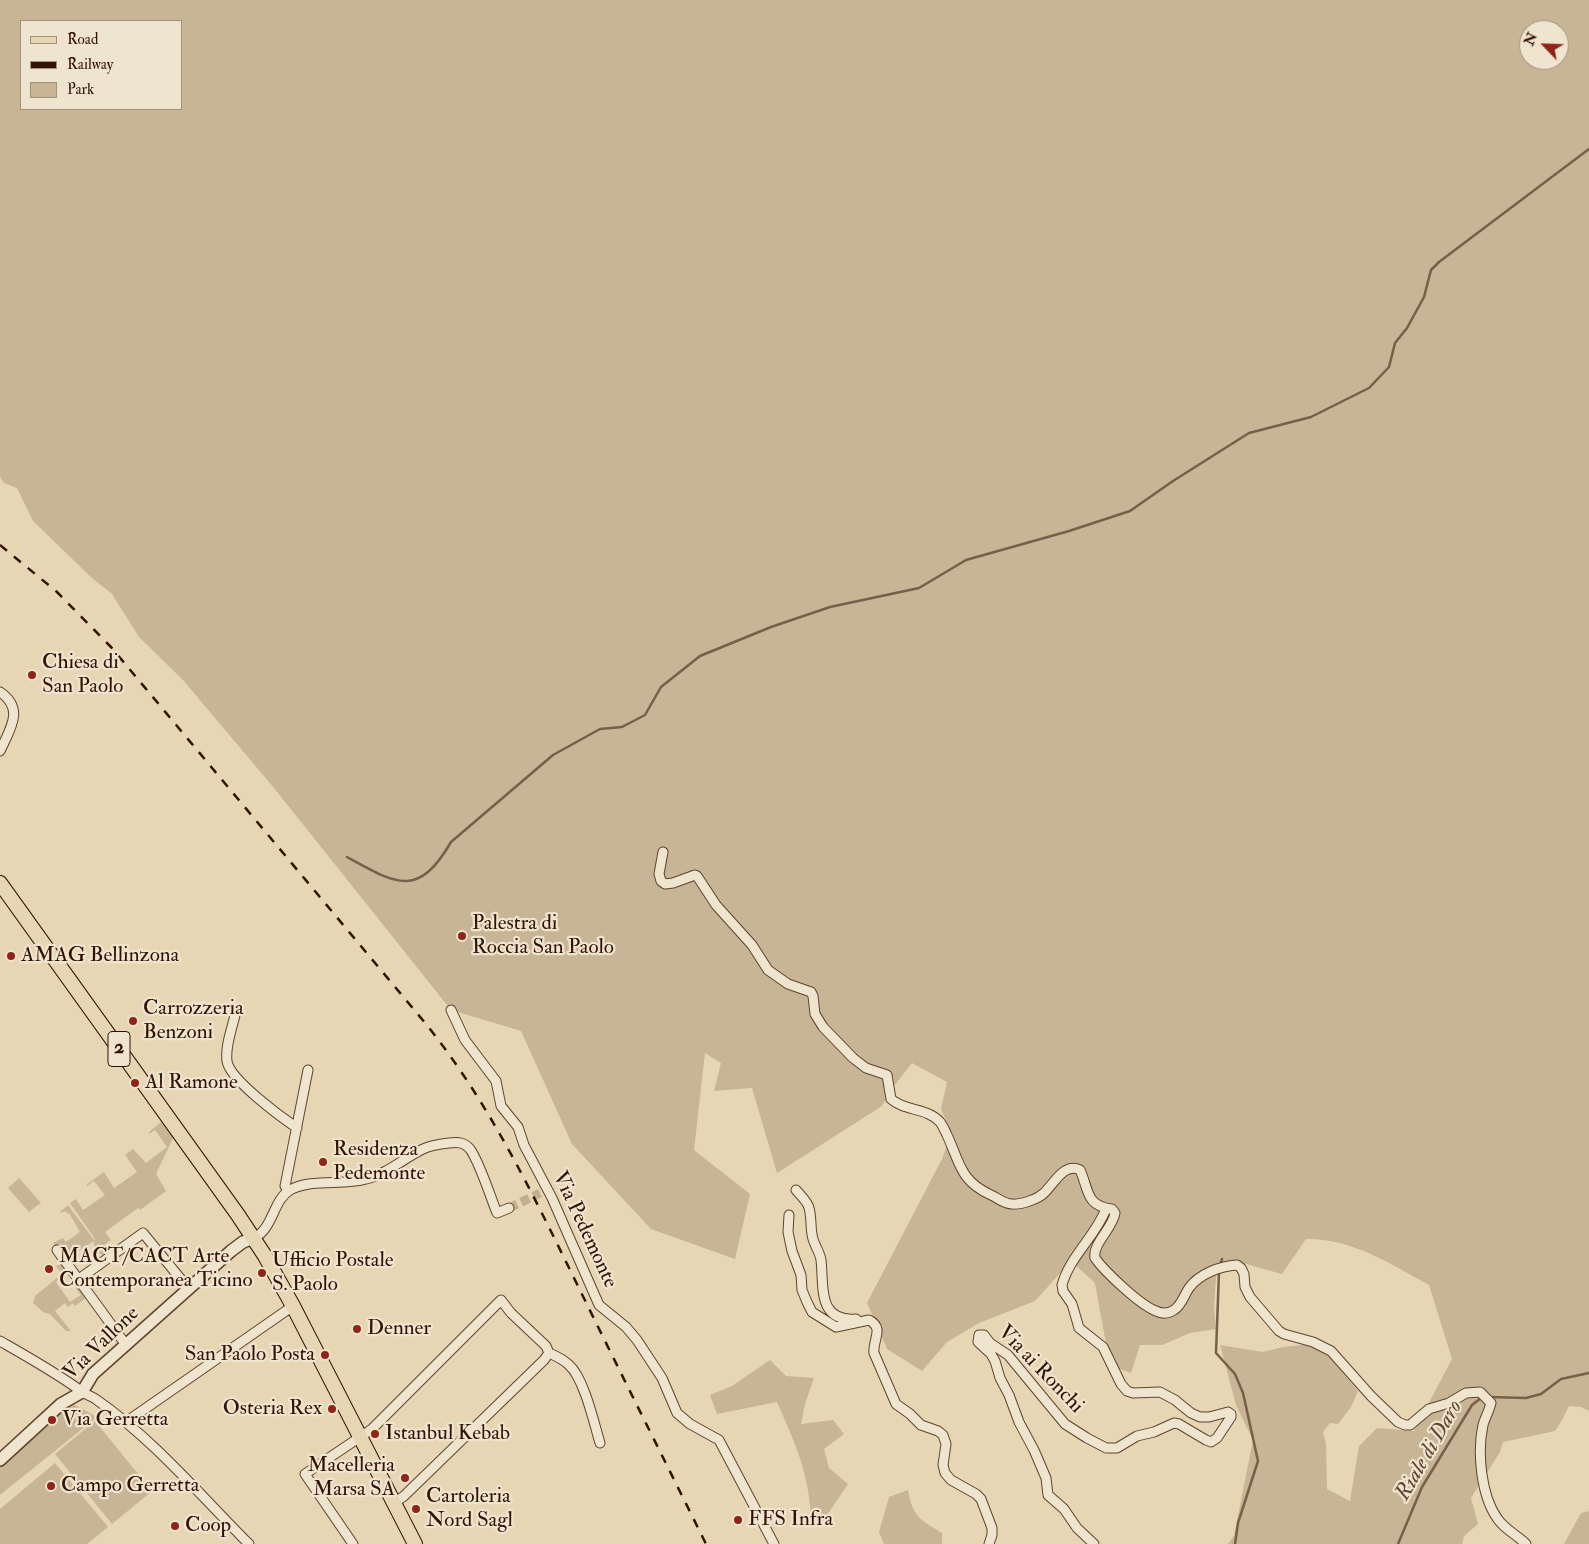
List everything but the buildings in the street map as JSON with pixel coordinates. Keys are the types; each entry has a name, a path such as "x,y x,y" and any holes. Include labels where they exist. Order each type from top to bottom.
{"main road":[{"name":"2","path":"0,883 75,985 254,1238 293,1306 415,1544"}],"street":[{"path":"0,692 10,701 14,713 13,723 0,751"},
{"path":"663,852 659,870 661,881 668,884 697,876 716,905 752,945 768,970 788,984 811,992 817,1018 823,1027 853,1058 866,1068 887,1075 891,1099 898,1104 922,1112 939,1122 951,1144 957,1163 970,1182 1003,1202 1015,1204 1041,1195 1065,1171 1076,1168 1081,1171 1085,1188 1092,1200 1099,1206 1114,1211 1115,1216 1095,1250 1095,1258 1125,1288 1154,1310 1165,1314 1172,1311 1179,1306 1189,1288 1201,1277 1212,1271 1237,1265 1244,1274 1245,1287 1250,1297 1274,1326 1284,1334 1313,1342 1331,1351 1371,1396 1402,1424 1410,1425 1429,1409 1449,1403 1459,1396 1472,1392 1482,1393 1491,1403 1483,1425 1481,1457 1485,1489 1492,1511 1498,1519 1526,1544"},
{"name":"Via Pedemonte","path":"450,1010 465,1040 496,1081 501,1106 518,1128 544,1191 556,1207 599,1305 626,1327 637,1340 662,1378 677,1413 690,1424 719,1440 774,1544"},
{"path":"235,1015 226,1058 229,1069 245,1087 297,1128"},
{"path":"288,1192 285,1184 308,1070"},
{"path":"254,1238 264,1230 288,1192 313,1184 366,1180 423,1149 457,1142 465,1144 473,1155 496,1213 509,1208"},
{"path":"796,1190 809,1207 813,1240 821,1260 821,1281 826,1305 838,1317 844,1320 865,1316 870,1318 876,1325 878,1332 874,1353 894,1402 921,1425 938,1431 943,1435 946,1444 943,1465 945,1473 951,1480 976,1494 981,1499 992,1528 989,1544"},
{"name":"Via ai Ronchi","path":"1094,1544 1077,1528 1064,1509 1048,1495 1046,1478 1034,1450 1019,1422 1009,1395 1000,1378 995,1361 991,1354 978,1342 978,1335 984,1335 990,1342 1008,1355 1065,1424 1106,1448 1116,1449 1137,1436 1154,1432 1174,1423 1212,1442 1231,1418 1230,1413 1225,1412 1209,1417 1200,1417 1160,1392 1133,1394 1127,1391 1121,1384 1103,1348 1079,1328 1073,1307 1063,1291 1062,1285 1081,1248 1098,1227 1106,1209"},
{"path":"789,1216 788,1232 792,1251 801,1275 802,1290 812,1312 836,1327 871,1321"},
{"path":"79,1279 143,1233 189,1289"},
{"name":"Via Vallone","path":"0,1460 61,1404 82,1392 93,1374 231,1251 243,1242 254,1238"},
{"path":"58,1250 126,1345"},
{"path":"352,1544 305,1474 372,1429 501,1300 510,1313 546,1346 549,1353 566,1362 575,1372 590,1409 600,1443"},
{"path":"126,1422 293,1306"},
{"path":"0,1341 69,1381 82,1392 98,1400 126,1422 249,1544"},
{"path":"394,1504 537,1367 549,1353"}],"green space":[{"path":"0,0 1589,0 1589,1411 1581,1407 1569,1406 1555,1431 1503,1442 1500,1452 1471,1498 1478,1524 1464,1536 1462,1544 1228,1544 1234,1536 1253,1440 1236,1405 1220,1345 1263,1352 1283,1347 1319,1343 1358,1391 1351,1407 1338,1424 1330,1423 1323,1432 1326,1444 1327,1489 1350,1501 1359,1446 1377,1428 1414,1431 1452,1359 1429,1285 1370,1254 1339,1243 1323,1240 1306,1239 1282,1274 1239,1262 1217,1265 1214,1307 1216,1329 1190,1333 1162,1345 1140,1345 1131,1373 1110,1366 1095,1283 1071,1261 1035,1301 979,1323 947,1342 922,1371 887,1349 867,1303 942,1159 951,1133 941,1109 947,1082 912,1063 894,1086 882,1106 777,1173 752,1088 714,1091 721,1063 705,1053 694,1150 750,1194 735,1259 651,1229 572,1144 521,1031 451,1010 274,788 183,680 139,637 112,594 92,578 33,521 17,488 4,483 0,477"},
{"path":"161,1122 174,1136 156,1174 166,1191 140,1210 138,1208 105,1232 111,1240 105,1244 110,1252 104,1257 95,1248 94,1241 65,1258 53,1243 63,1238 66,1242 80,1232 69,1213 65,1211 60,1212 68,1205 94,1240 70,1203 76,1199 83,1210 105,1195 94,1181 86,1185 104,1172 114,1188 137,1172 125,1155 133,1149 146,1163 167,1147 155,1130 149,1134"},
{"path":"19,1178 41,1203 29,1212 8,1188"},
{"path":"63,1264 67,1267 63,1275 56,1282 70,1302 81,1295 76,1289 79,1286 87,1297 75,1306 73,1303 68,1307 65,1303 55,1311 71,1331 66,1331 50,1314 43,1312 33,1303 35,1296 62,1274 56,1266"},
{"path":"770,1360 786,1376 814,1378 805,1404 801,1424 833,1420 844,1434 824,1449 829,1468 848,1484 823,1521 811,1518 804,1472 777,1402 717,1414 710,1395 732,1386"},
{"path":"71,1403 97,1417 0,1495 0,1460"},
{"path":"95,1421 152,1491 112,1524 55,1454"},
{"name":"Campo Gerretta","path":"55,1463 108,1527 87,1544 0,1544 0,1509"},
{"path":"908,1490 912,1506 918,1516 942,1533 942,1544 884,1544 879,1532 889,1497"},
{"path":"1589,1511 1589,1544 1564,1544 1581,1513"}],"waterway":[{"path":"347,857 379,874 393,879 405,881 417,879 428,872 451,842 553,755 600,729 622,727 645,715 661,687 700,656 771,627 830,607 919,588 966,560 1069,531 1130,511 1173,481 1249,433 1311,417 1369,388 1389,367 1395,343 1407,328 1424,297 1431,270 1589,149"},
{"path":"1220,1266 1222,1259"},
{"path":"1219,1272 1216,1353 1235,1374 1243,1393 1258,1461 1238,1523 1235,1544"},
{"name":"Riale di Daro","path":"1489,1397 1526,1398 1541,1394 1561,1379 1589,1373"},
{"name":"Riale di Daro","path":"1398,1544 1422,1487 1472,1405 1481,1398"}],"tunnel":[{"path":"509,1208 540,1193"}],"railway":[{"path":"0,545 57,592 111,647 449,1054 490,1117 526,1181 706,1544"}],"place":[{"name":"Chiesa di San Paolo","path":"32,675"},
{"name":"Palestra di Roccia San Paolo","path":"462,936"},
{"name":"AMAG Bellinzona","path":"11,956"},
{"name":"Carrozzeria Benzoni","path":"133,1021"},
{"name":"Al Ramone","path":"135,1083"},
{"name":"Residenza Pedemonte","path":"323,1162"},
{"name":"MACT/CACT Arte Contemporanea Ticino","path":"49,1269"},
{"name":"Ufficio Postale S. Paolo","path":"262,1273"},
{"name":"Denner","path":"357,1329"},
{"name":"San Paolo Posta","path":"325,1355"},
{"name":"Osteria Rex","path":"332,1409"},
{"name":"Via Gerretta","path":"52,1420"},
{"name":"Istanbul Kebab","path":"375,1434"},
{"name":"Macelleria Marsa SA","path":"405,1478"},
{"name":"Campo Gerretta","path":"51,1486"},
{"name":"Cartoleria Nord Sagl","path":"416,1509"},
{"name":"FFS Infra","path":"738,1520"},
{"name":"Coop","path":"175,1526"}]}
